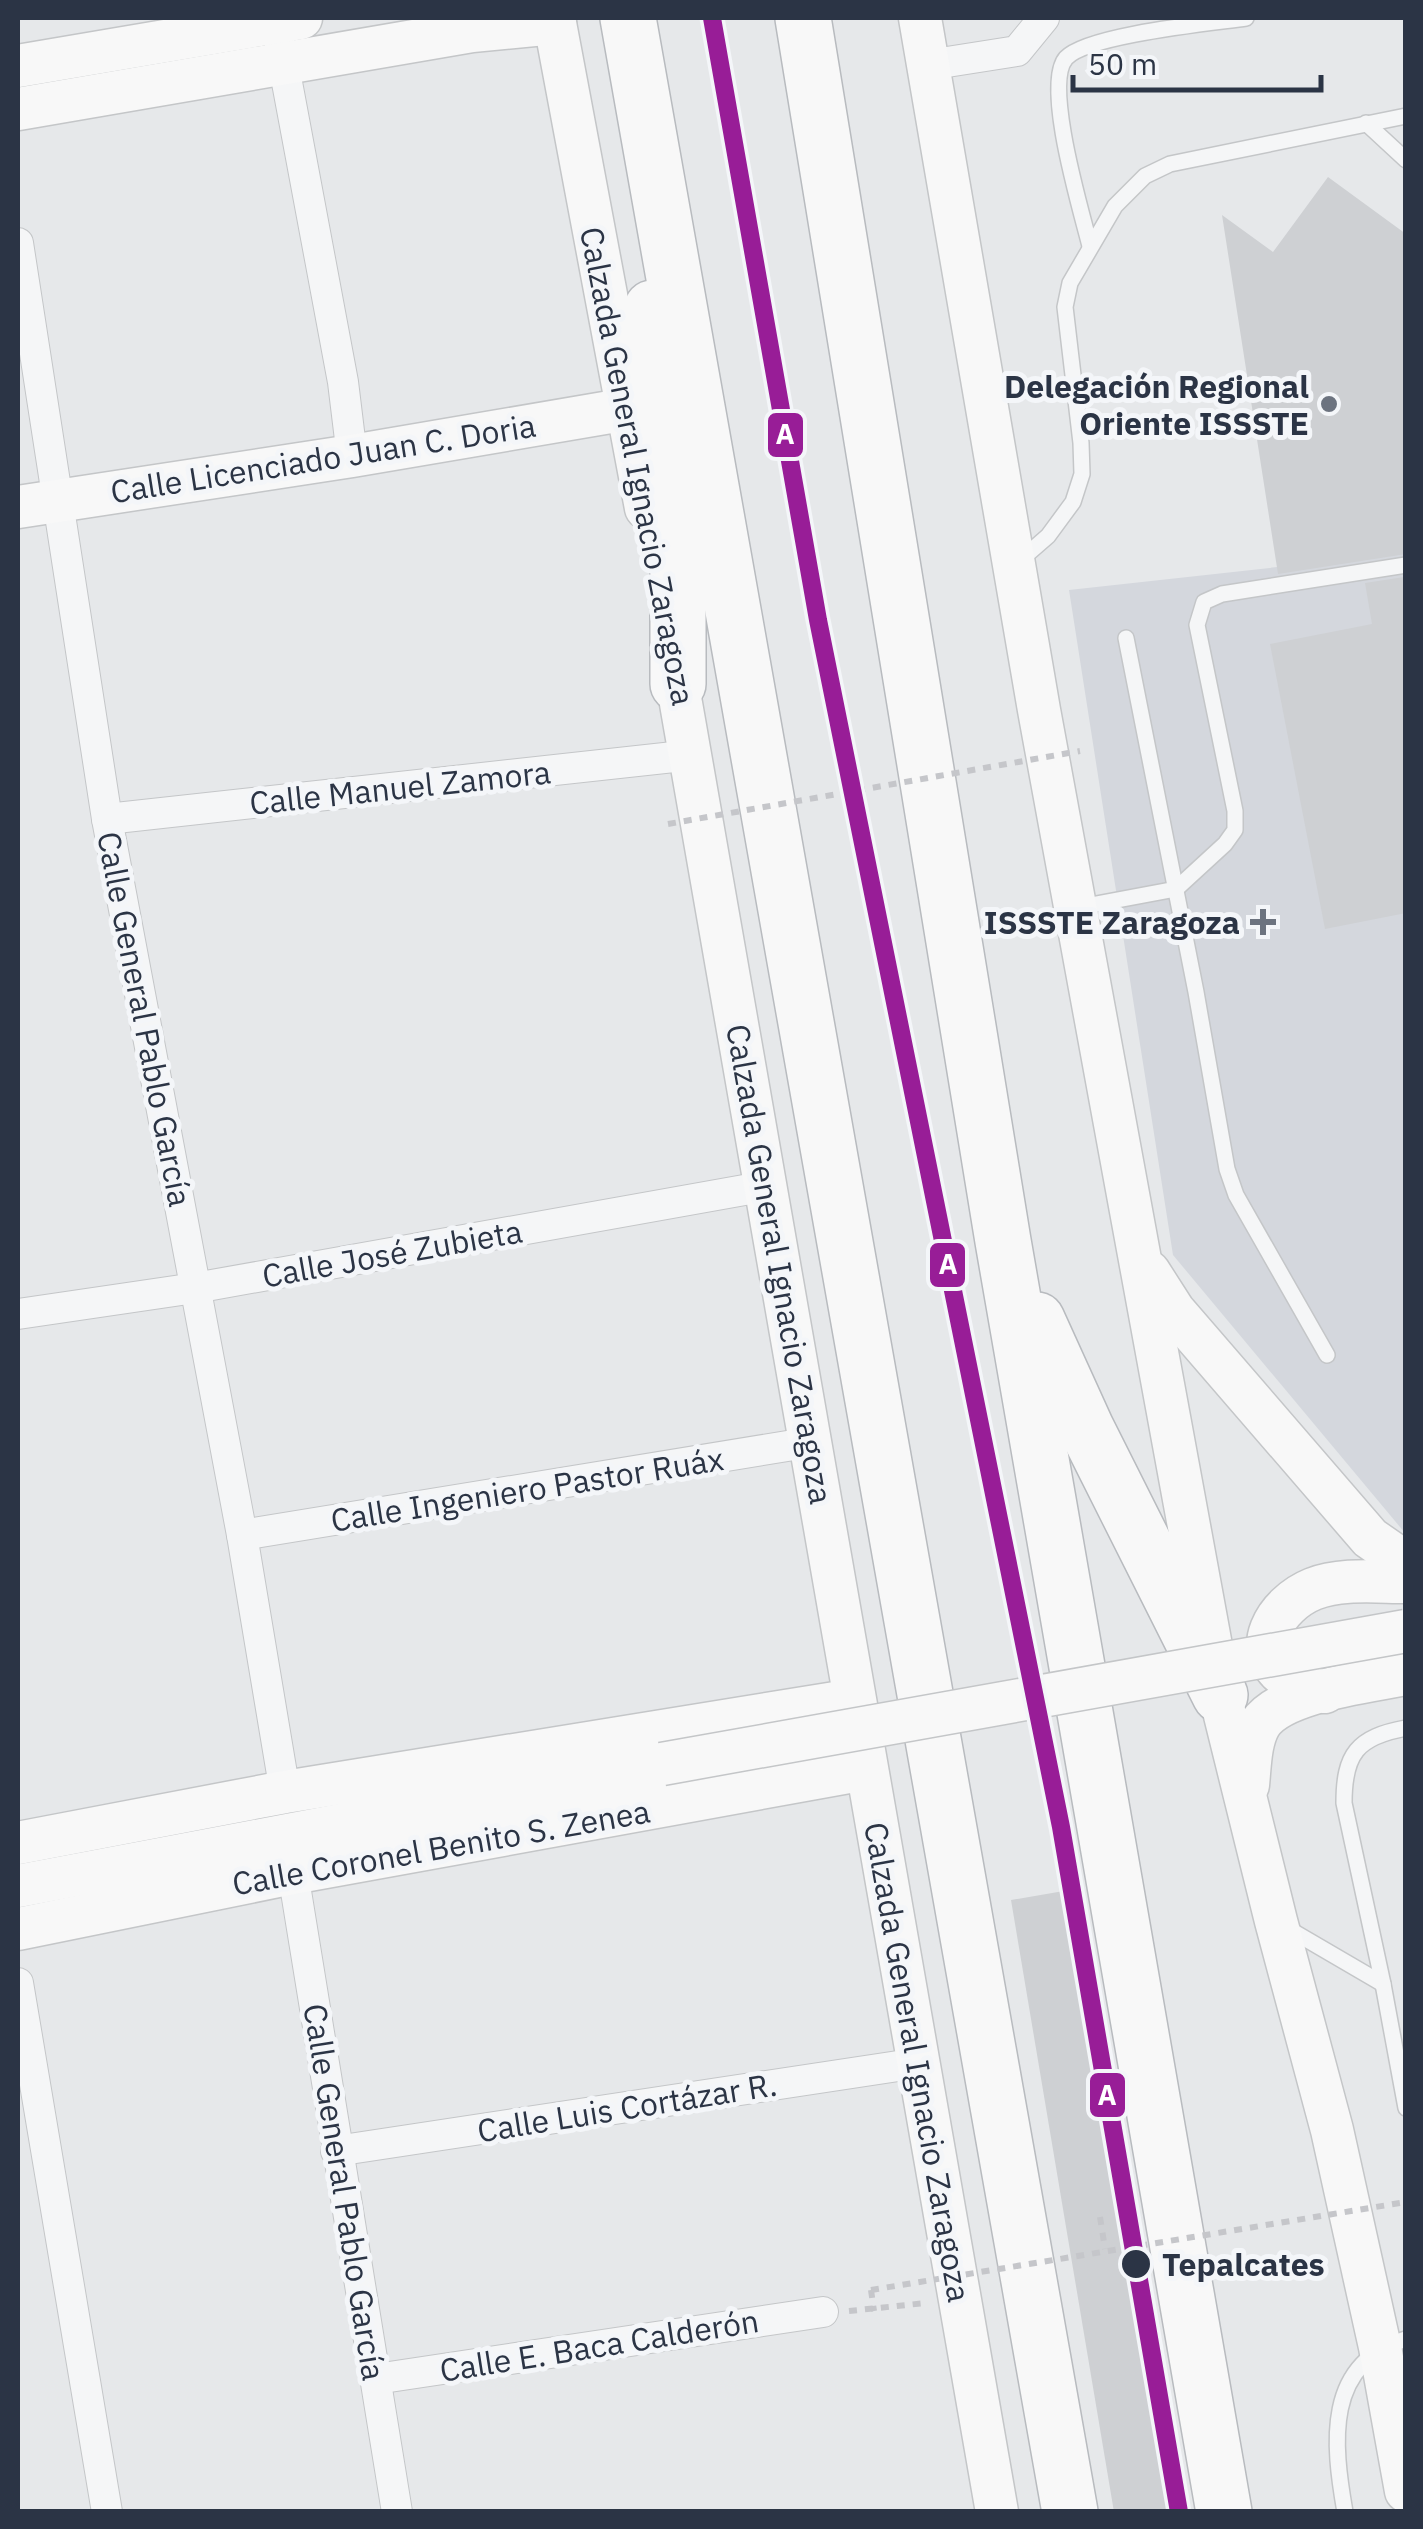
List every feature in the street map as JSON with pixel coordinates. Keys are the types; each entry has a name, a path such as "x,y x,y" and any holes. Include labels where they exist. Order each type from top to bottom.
{"highway":[{"name":"Calzada General Ignacio Zaragoza","path":"628,18 1070,2512"},
{"path":"803,18 1003,1241 1224,2512"},
{"path":"648,126 654,392 678,538 678,684"},
{"path":"1003,1241 1086,1428 1220,1695"}],"street":[{"path":"920,18 1075,908 1220,1695 1276,1921 1392,2343 1406,2492"},
{"path":"928,65 1018,51 1044,18"},
{"path":"18,66 283,30 554,20"},
{"name":"Calzada General Ignacio Zaragoza","path":"554,20 692,755 865,1769 960,2298 990,2510"},
{"path":"18,110 283,30"},
{"path":"283,30 352,456"},
{"name":"Calle General Pablo García","path":"18,243 37,503 107,819 242,1535 285,1792"},
{"name":"Calle Licenciado Juan C. Doria","path":"37,503 352,456 628,409"},
{"name":"Calle Manuel Zamora","path":"107,819 692,755"},
{"name":"Calle José Zubieta","path":"18,1314 195,1288 767,1186"},
{"path":"1138,1244 1154,1283 1174,1312 1370,1538 1406,1563"},
{"name":"Calle Ingeniero Pastor Ruáx","path":"242,1535 812,1442"},
{"path":"1325,1692 1291,1681 1272,1662 1267,1642 1275,1619 1296,1598 1324,1586 1406,1582"},
{"name":"Calle Coronel Benito S. Zenea","path":"18,1886 662,1764 1406,1631"},
{"path":"1246,1801 1252,1747 1262,1721 1286,1703 1325,1692 1403,1680"},
{"path":"18,1843 285,1792 854,1700"},
{"path":"726,1721 747,1739 754,1753 749,1784 740,1792"},
{"name":"Calle Coronel Benito S. Zenea","path":"18,1929 292,1873 865,1769"},
{"name":"Calle General Pablo García","path":"292,1873 398,2512"},
{"path":"18,1983 107,2512"},
{"name":"Calle Luis Cortázar R.","path":"336,2151 918,2063"},
{"name":"Calle E. Baca Calderón","path":"376,2379 823,2312"}],"lane":[{"path":"1090,246 1071,170 1056,82 1066,58 1092,43 1246,18"},
{"path":"1014,566 1048,536 1073,502 1082,474 1065,307 1070,283 1122,199 1145,176 1170,164 1406,116"},
{"path":"1366,123 1406,160"},
{"path":"1075,908 1176,889 1236,830 1236,811 1198,625 1204,602 1222,594 1406,565"},
{"path":"1126,638 1227,1169 1236,1195 1328,1355"},
{"path":"1406,1728 1368,1738 1351,1756 1344,1779 1344,1803 1406,2108"},
{"path":"1276,1921 1383,1984"},
{"path":"1344,2512 1335,2456 1337,2415 1352,2380 1392,2343"}],"path":[{"path":"668,824 1080,751"},
{"path":"874,2310 870,2290 1105,2248 1406,2202"},
{"path":"1100,2217 1105,2248"},
{"path":"823,2312 874,2310 960,2298"}],"shaded area":[{"name":"ISSSTE Zaragoza","path":"1405,553 1405,1533 1173,1255 1069,590"}],"building":[{"name":"Delegación Regional Oriente ISSSTE","path":"1328,177 1406,234 1406,554 1278,574 1222,215 1273,252"},
{"path":"1404,577 1406,913 1325,929 1270,644 1372,624 1365,583"},
{"path":"1081,1888 1188,2512 1114,2512 1011,1900"}],"transit line":[{"name":"A","path":"712,18 818,620 1061,1827 1179,2512"}],"place":[{"name":"Delegación Regional Oriente ISSSTE","path":"1329,404"},
{"name":"ISSSTE Zaragoza","path":"1263,922"},
{"name":"Tepalcates","path":"1136,2264"}]}
